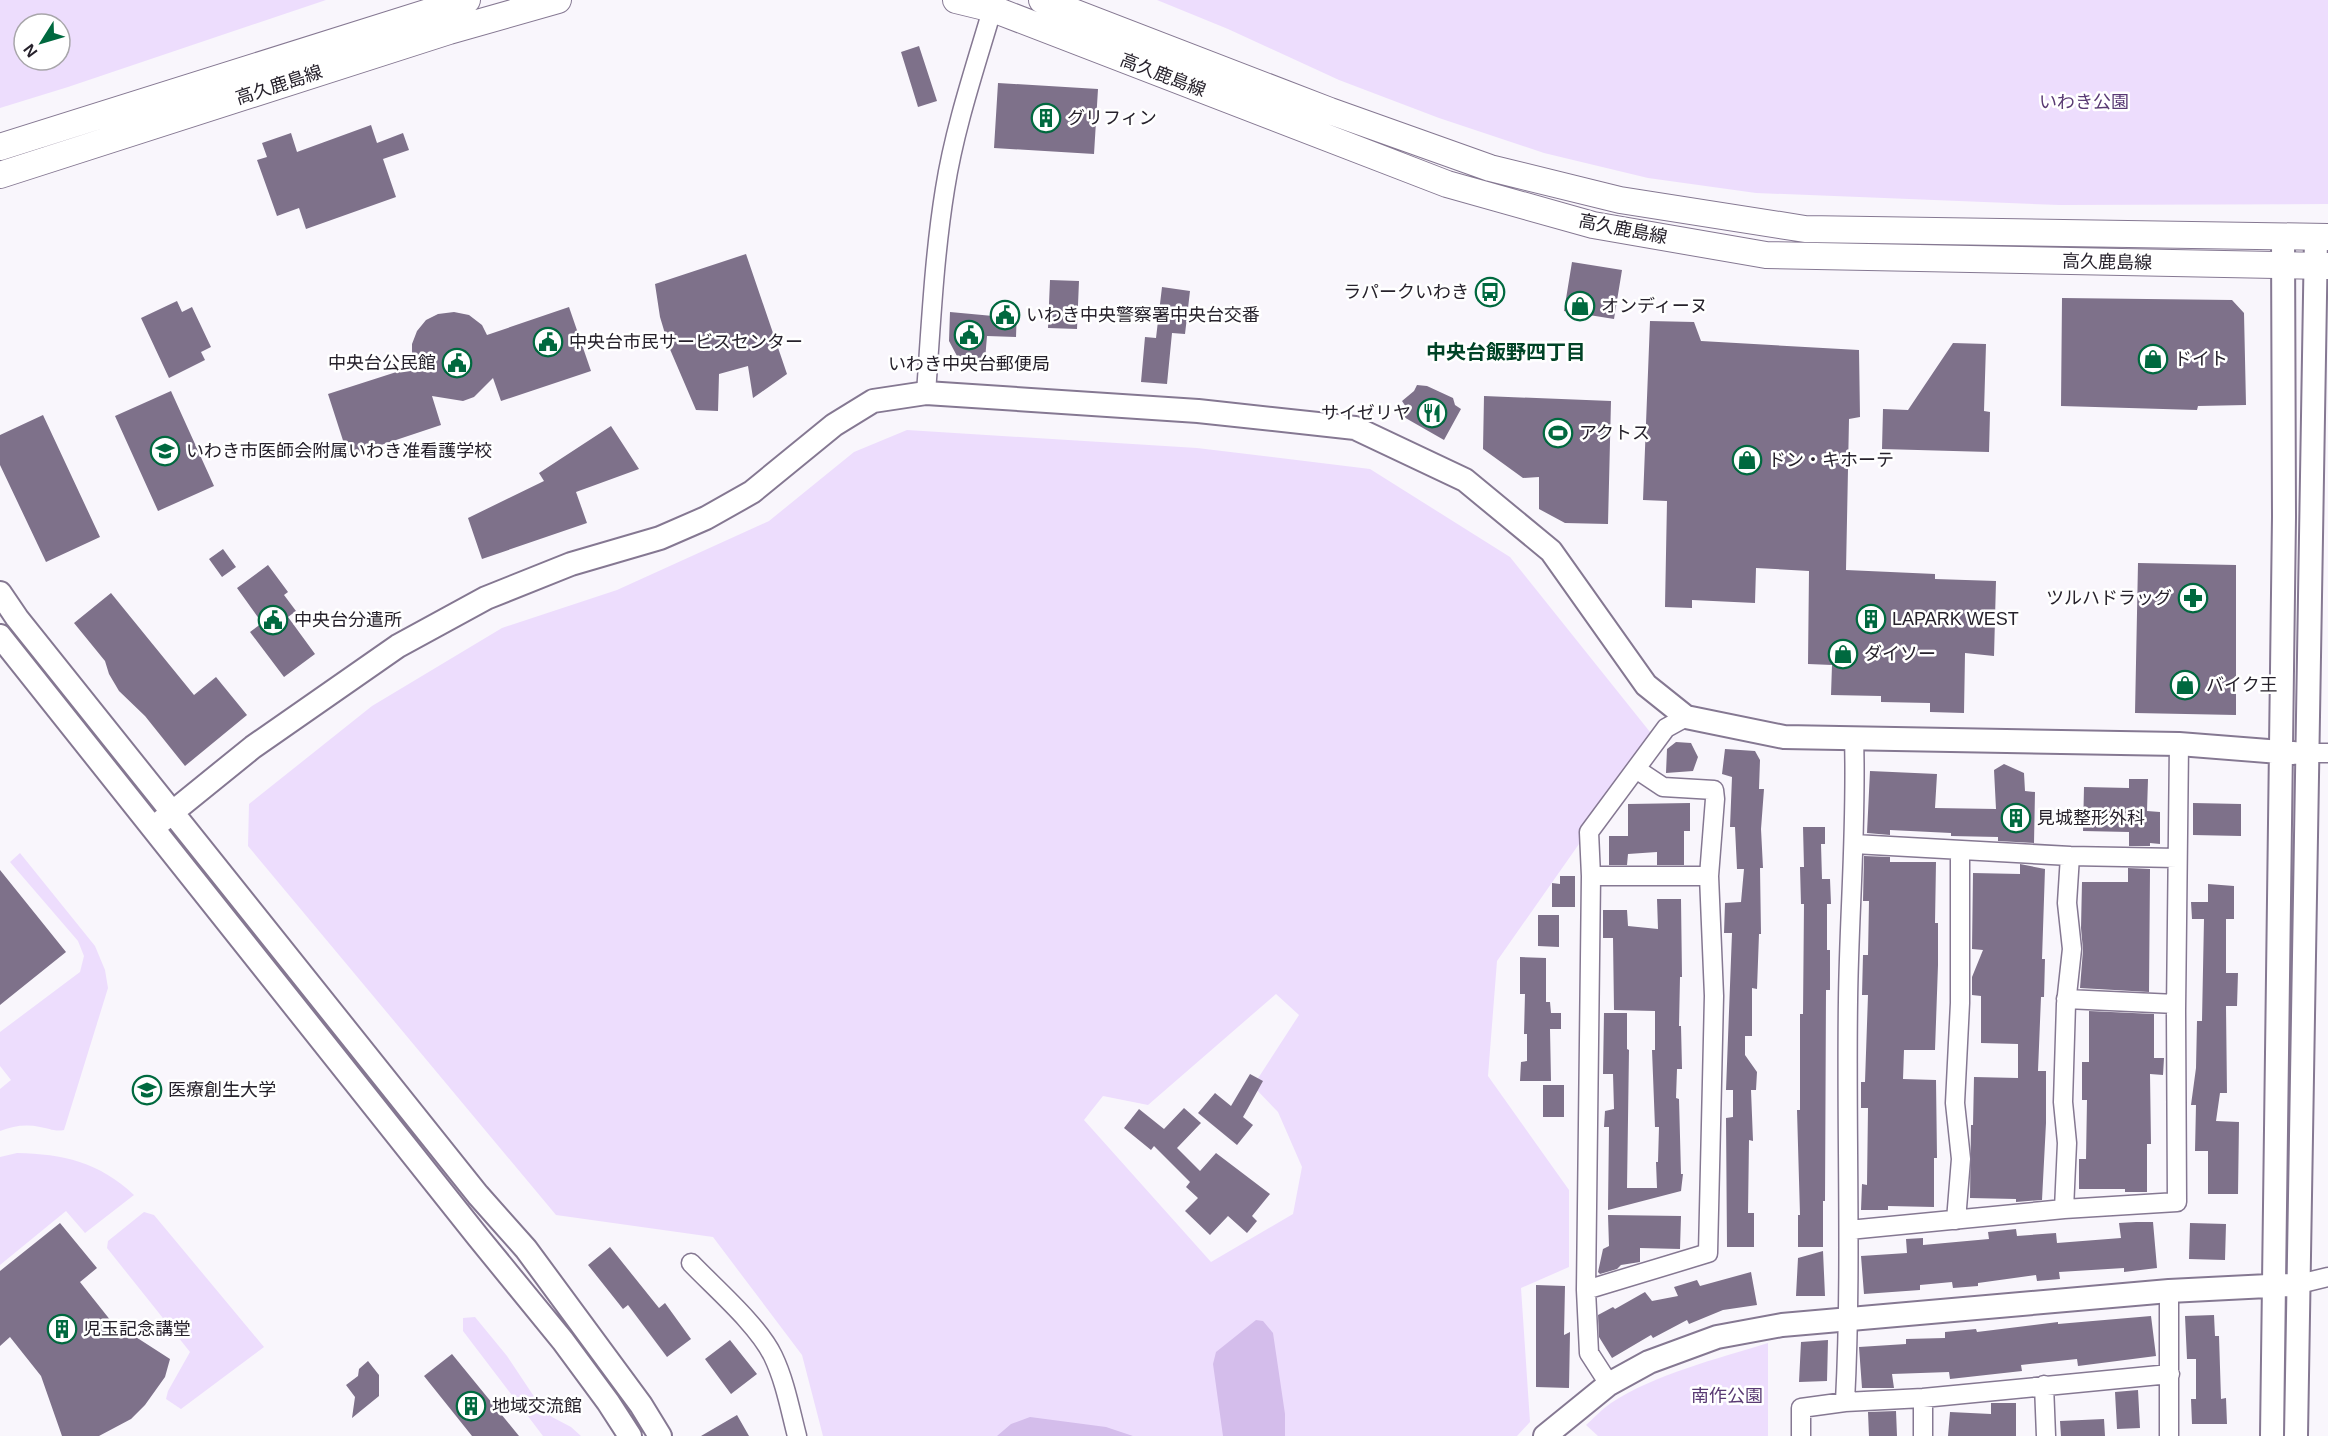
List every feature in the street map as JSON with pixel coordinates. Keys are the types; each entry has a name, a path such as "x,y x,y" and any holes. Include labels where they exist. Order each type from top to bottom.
{"main road":[{"name":"高久鹿島線","path":"0,147 466,0"},
{"name":"高久鹿島線","path":"0,175 449,31 558,0"},
{"name":"高久鹿島線","path":"956,0 994,4 1447,184 1593,225 1766,255 2322,266"},
{"name":"高久鹿島線","path":"1042,0 1330,111 1490,168 1620,200 1805,229 2322,237"}],"street":[{"path":"926,393 935,256 945,187 972,77 994,4"},
{"path":"2283,237 2284,517 2302,753 2296,1436"},
{"path":"2272,1436 2275,1286 2302,753 2322,237"},
{"path":"153,828 253,747 399,646 486,598 571,564 660,538 706,518 752,492 834,425 873,401 926,393 1198,411 1355,428 1465,480 1551,551 1646,685 1686,717 1785,737 2179,744 2302,753"},
{"path":"0,593 17,618 478,1195 526,1249 641,1405 660,1436"},
{"path":"0,636 563,1341 630,1436"},
{"path":"1609,1384 1589,1353 1586,1290 1591,876 1589,832 1666,728 1686,717"},
{"path":"1845,1402 1850,1320 1848,1001 1854,844 1854,738"},
{"path":"1849,1230 2064,1209 2177,1202 2176,1004 2179,744"},
{"path":"1586,1290 1708,1252 1714,996 1709,876 1714,790 1664,788 1636,769"},
{"path":"1854,844 2070,856 2177,858"},
{"path":"1956,1220 1961,1160 1955,1103 1960,1004 1960,851"},
{"path":"2064,1209 2067,1143 2064,1102 2066,999 2072,949 2067,903 2070,856"},
{"path":"1591,876 1709,876"},
{"path":"2066,999 2176,1004"},
{"path":"691,1263 758,1334 772,1354 782,1376 797,1436"},
{"path":"1545,1436 1609,1384 1649,1362 1717,1337 1782,1325 2169,1291 2299,1284 2328,1277"},
{"path":"2169,1291 2169,1436"},
{"path":"1801,1436 1801,1408 1845,1402 1923,1398 2170,1374"},
{"path":"2044,1385 2046,1436"},
{"path":"1923,1398 1923,1436"}],"green space":[{"path":"0,0 326,0 0,108"},
{"name":"いわき公園","path":"1157,0 2328,0 2328,204 2059,205 1756,193 1648,178 1544,153 1439,118 1339,80 1228,29"},
{"path":"907,430 1197,448 1370,469 1510,557 1654,737 1497,961 1488,1076 1569,1190 1569,1267 1521,1288 1530,1422 1517,1436 823,1436 802,1355 713,1237 556,1215 248,846 249,804 372,706 502,628 617,590 769,521 854,452","holes":["1276,994 1299,1015 1253,1086 1278,1112 1302,1167 1293,1214 1211,1262 1084,1120 1103,1096 1148,1105"]},
{"path":"20,853 95,946 105,970 108,988 64,1130 25,1126 0,1131 0,1089 11,1080 0,1066 0,1032 80,972 84,956 78,941 10,862"},
{"path":"17,1153 50,1155 94,1167 134,1195 85,1233 66,1211 0,1265 0,1157"},
{"path":"144,1212 154,1215 264,1347 181,1409 166,1399 168,1391 190,1352 107,1248 108,1241"},
{"path":"475,1317 507,1356 541,1407 581,1436 543,1436 463,1331 463,1318"},
{"name":"南作公園","path":"1768,1343 1768,1436 1598,1436 1586,1425 1611,1403 1647,1384 1687,1368"}],"shaded area":[{"path":"1256,1320 1263,1321 1273,1333 1285,1414 1285,1436 1223,1436 1213,1364 1216,1352"},
{"path":"1030,1417 1106,1427 1133,1436 997,1436 1011,1424"}],"building":[{"path":"919,46 937,101 918,107 901,52"},
{"name":"グリフィン","path":"998,83 1098,89 1094,154 994,148"},
{"path":"371,125 377,143 403,133 409,150 383,159 396,197 306,229 299,208 277,216 257,160 267,157 262,143 291,133 297,152"},
{"path":"746,254 787,374 753,398 748,366 719,374 718,411 696,410 669,347 660,317 655,284"},
{"path":"1572,262 1622,270 1614,319 1564,311"},
{"path":"1050,280 1079,281 1077,329 1048,328"},
{"path":"1162,287 1190,291 1185,334 1172,333 1167,384 1141,382 1145,337 1156,338"},
{"name":"ドイト","path":"2062,298 2232,300 2244,313 2246,405 2198,406 2197,410 2061,406"},
{"path":"177,301 182,312 192,307 211,347 201,352 205,360 169,378 141,318"},
{"path":"994,306 1017,308 1016,337 987,336 985,360 957,356 949,341 950,312 993,316"},
{"path":"569,307 591,371 501,401 493,378 474,397 463,401 432,396 441,425 348,456 328,394 412,367 412,344 417,331 426,320 438,314 454,312 469,315 482,325 487,335"},
{"name":"ドン・キホーテ","path":"1650,321 1694,322 1701,341 1859,350 1860,417 1849,419 1846,570 1935,574 1935,579 1996,581 1994,656 1965,653 1964,713 1930,712 1930,703 1881,702 1881,696 1831,695 1832,665 1808,664 1809,571 1756,568 1755,603 1692,600 1692,608 1665,607 1667,501 1643,500"},
{"path":"1953,343 1986,344 1984,411 1990,412 1989,452 1882,449 1883,409 1908,410"},
{"name":"サイゼリヤ","path":"1417,385 1427,386 1453,398 1455,405 1461,409 1444,440 1402,416 1406,407 1402,401 1414,391"},
{"name":"いわき市医師会附属いわき准看護学校","path":"171,391 214,486 158,511 115,416"},
{"path":"1484,396 1611,401 1608,524 1565,523 1539,509 1539,477 1523,478 1483,449"},
{"path":"43,415 100,537 46,562 0,465 0,435"},
{"path":"611,426 639,469 576,492 587,523 482,559 468,518 544,481 539,473"},
{"path":"223,549 236,567 222,577 209,559"},
{"path":"2138,563 2236,565 2236,715 2135,713"},
{"path":"268,565 288,592 284,595 296,611 288,617 315,654 284,677 250,632 262,623 237,588"},
{"path":"111,593 194,695 216,677 247,715 185,766 145,716 119,691 109,674 105,661 74,623"},
{"path":"1676,742 1691,743 1698,757 1693,771 1666,773 1667,749"},
{"path":"1725,749 1755,751 1760,760 1759,789 1764,789 1761,829 1763,868 1760,868 1761,934 1759,934 1757,989 1752,988 1752,1036 1745,1036 1745,1055 1757,1072 1756,1090 1751,1090 1753,1141 1749,1140 1748,1213 1754,1213 1754,1247 1727,1247 1726,1118 1733,1117 1733,1090 1726,1090 1732,933 1724,933 1725,903 1741,902 1744,869 1737,869 1735,827 1730,827 1732,777 1722,774"},
{"path":"2004,764 2024,773 2025,791 2035,792 2034,843 1998,841 1998,837 1951,836 1951,833 1890,830 1890,835 1867,833 1870,771 1937,774 1935,808 1996,809 1994,770"},
{"path":"2129,779 2148,779 2147,811 2160,812 2160,844 2129,846 2129,832 2083,831 2084,787 2129,788"},
{"path":"1690,803 1690,831 1684,831 1684,865 1657,865 1657,852 1628,854 1627,865 1609,865 1609,836 1628,836 1628,804"},
{"path":"2193,803 2241,804 2241,836 2193,835"},
{"path":"1803,827 1825,827 1825,844 1821,844 1822,879 1830,879 1831,904 1827,904 1830,990 1826,990 1823,1247 1798,1247 1798,1215 1800,1215 1797,1110 1800,1110 1800,1014 1803,1014 1804,904 1801,904 1800,867 1804,867"},
{"path":"1864,856 1890,857 1890,862 1936,862 1935,923 1938,923 1938,965 1935,1050 1904,1050 1903,1079 1936,1080 1937,1158 1934,1158 1934,1207 1888,1206 1888,1210 1861,1210 1862,1184 1867,1185 1868,1108 1861,1108 1861,1082 1865,1082 1868,995 1862,995 1863,955 1868,955 1869,901 1863,901"},
{"path":"2020,864 2045,869 2042,959 2045,959 2044,997 2041,997 2038,1071 2046,1071 2046,1123 2042,1200 2016,1202 2016,1199 1970,1198 1974,1077 2018,1078 2018,1044 1981,1043 1981,996 1972,995 1972,977 1983,950 1972,949 1973,873 2020,874"},
{"path":"2128,868 2150,869 2149,992 2080,988 2083,950 2082,882 2128,882"},
{"path":"0,870 66,952 0,1005"},
{"path":"1560,876 1575,876 1575,907 1552,907 1552,883 1560,884"},
{"path":"2208,884 2234,886 2234,919 2226,919 2226,973 2238,973 2237,1006 2226,1006 2227,1093 2220,1093 2216,1121 2239,1122 2238,1194 2208,1194 2208,1151 2195,1151 2196,1105 2191,1105 2196,1068 2197,1021 2202,1021 2204,919 2192,919 2191,902 2208,902"},
{"path":"1657,899 1681,899 1682,977 1680,977 1679,1026 1681,1026 1682,1069 1677,1069 1676,1098 1679,1099 1681,1174 1683,1174 1681,1191 1608,1210 1609,1127 1604,1127 1605,1111 1614,1109 1613,1074 1603,1074 1604,1013 1627,1013 1627,1049 1629,1050 1627,1188 1657,1188 1656,1162 1658,1162 1659,1127 1655,1127 1652,1050 1655,1050 1655,1011 1614,1010 1613,938 1603,938 1603,910 1627,910 1628,926 1658,929"},
{"path":"1538,915 1559,915 1559,947 1538,946"},
{"path":"1520,957 1546,958 1546,1002 1550,1002 1551,1013 1561,1013 1561,1029 1550,1029 1551,1081 1520,1081 1521,1062 1527,1061 1527,1034 1524,1034 1525,994 1520,994"},
{"path":"2089,1011 2154,1014 2154,1058 2164,1058 2163,1075 2150,1074 2151,1144 2147,1144 2147,1192 2125,1192 2125,1189 2079,1189 2079,1159 2086,1159 2087,1100 2082,1100 2082,1062 2089,1062"},
{"path":"1250,1074 1263,1081 1243,1117 1253,1125 1237,1145 1198,1113 1215,1093 1231,1106"},
{"path":"1543,1085 1564,1085 1564,1117 1543,1117"},
{"path":"1184,1108 1201,1123 1177,1148 1200,1171 1216,1153 1270,1194 1252,1216 1257,1221 1247,1233 1228,1216 1210,1235 1185,1211 1198,1198 1186,1187 1190,1182 1154,1146 1151,1150 1124,1128 1139,1109 1164,1129"},
{"path":"1608,1215 1681,1216 1680,1249 1640,1248 1640,1262 1621,1265 1617,1269 1600,1274 1598,1272 1603,1249 1609,1246"},
{"path":"2153,1222 2157,1268 2124,1272 2124,1268 2059,1272 2060,1279 2037,1281 2036,1275 1978,1283 1978,1286 1953,1288 1952,1282 1920,1285 1920,1290 1864,1294 1861,1256 1907,1253 1906,1239 1923,1238 1923,1245 1989,1239 1988,1232 2016,1229 2017,1236 2056,1233 2057,1243 2121,1238 2119,1223"},
{"name":"児玉記念講堂","path":"60,1223 97,1268 80,1282 111,1321 170,1359 165,1377 145,1405 131,1419 99,1436 62,1436 41,1376 10,1337 0,1346 0,1271"},
{"path":"2190,1223 2226,1224 2225,1260 2189,1259"},
{"path":"610,1247 659,1308 665,1303 691,1339 667,1357 628,1305 623,1309 588,1265"},
{"path":"1823,1251 1825,1296 1796,1296 1798,1258"},
{"path":"1751,1272 1757,1305 1723,1310 1689,1324 1687,1320 1653,1338 1651,1335 1612,1358 1599,1337 1598,1315 1613,1307 1615,1309 1645,1292 1652,1301 1678,1296 1674,1287 1697,1280 1700,1286"},
{"path":"1536,1285 1565,1286 1564,1335 1570,1332 1569,1388 1536,1387"},
{"path":"2214,1315 2215,1336 2219,1336 2221,1399 2226,1398 2227,1424 2192,1424 2191,1399 2196,1399 2196,1359 2187,1359 2185,1316"},
{"path":"2151,1316 2156,1356 2078,1366 2077,1359 2021,1365 2022,1371 1950,1379 1949,1372 1892,1374 1894,1388 1862,1388 1859,1347 1906,1344 1906,1339 1945,1338 1945,1332 1976,1329 1977,1332 2058,1322 2058,1324"},
{"path":"730,1340 757,1374 731,1394 705,1359"},
{"path":"1828,1340 1827,1381 1799,1382 1801,1342"},
{"name":"地域交流館","path":"452,1354 519,1436 472,1436 424,1376"},
{"path":"368,1361 379,1375 379,1396 352,1418 355,1397 346,1385 358,1376 359,1369"},
{"path":"2138,1390 2140,1428 2117,1429 2115,1392"},
{"path":"1991,1403 2016,1403 2016,1436 1948,1436 1950,1412 1991,1414"},
{"path":"1896,1411 1897,1436 1869,1436 1868,1412"},
{"path":"737,1415 749,1436 701,1436"},
{"path":"2104,1419 2105,1436 2061,1436 2060,1421"}],"place":[{"name":"グリフィン","path":"1046,118"},
{"name":"ラパークいわき","path":"1490,292"},
{"name":"オンディーヌ","path":"1580,306"},
{"name":"いわき中央警察署中央台交番","path":"1005,315"},
{"name":"いわき中央台郵便局","path":"969,335"},
{"name":"中央台市民サービスセンター","path":"548,342"},
{"name":"ドイト","path":"2153,359"},
{"name":"中央台公民館","path":"457,363"},
{"name":"サイゼリヤ","path":"1432,413"},
{"name":"アクトス","path":"1558,433"},
{"name":"いわき市医師会附属いわき准看護学校","path":"165,451"},
{"name":"ドン・キホーテ","path":"1747,460"},
{"name":"ツルハドラッグ","path":"2193,598"},
{"name":"LAPARK WEST","path":"1871,619"},
{"name":"中央台分遣所","path":"273,620"},
{"name":"ダイソー","path":"1843,654"},
{"name":"バイク王","path":"2185,685"},
{"name":"見城整形外科","path":"2016,818"},
{"name":"医療創生大学","path":"147,1090"},
{"name":"児玉記念講堂","path":"62,1329"},
{"name":"地域交流館","path":"471,1406"}],"district":[{"name":"中央台飯野四丁目","path":"1506,352"}]}
